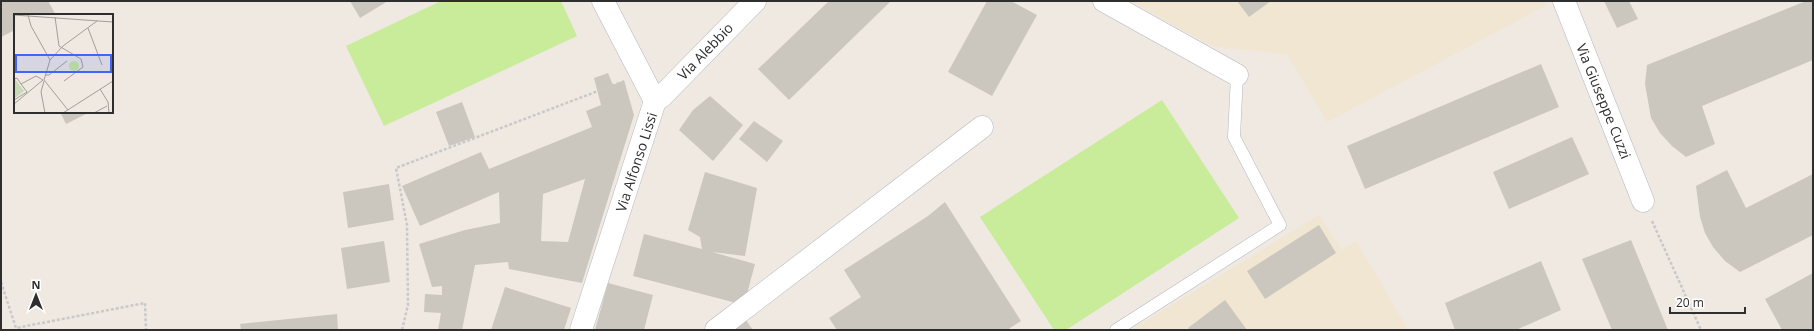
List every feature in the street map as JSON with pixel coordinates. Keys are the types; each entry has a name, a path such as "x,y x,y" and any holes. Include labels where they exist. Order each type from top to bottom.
{"street":[{"name":"Via Alfonso Lissi","path":"581,330 655,101 603,1"},
{"name":"Via Alebbio","path":"655,101 667,91 755,1"},
{"path":"1104,1 1237,75"},
{"name":"Via Giuseppe Cuzzi","path":"1564,1 1643,201"},
{"path":"716,330 982,127"}],"lane":[{"path":"1116,330 1280,225 1234,137 1237,75"}],"path":[{"path":"402,330 408,304 407,226 396,168 624,80 640,71"},
{"path":"1643,201 1701,330"},
{"path":"1,282 16,328 145,303 146,330"}],"shaded area":[{"path":"1130,1 1237,1 1249,17 1271,1 1546,1 1547,5 1327,122 1287,54 1212,46"},
{"path":"1319,215 1342,250 1356,241 1408,330 1131,330"}],"green space":[{"path":"441,1 561,1 577,36 384,126 346,46"},
{"path":"1162,100 1239,218 1066,330 1054,330 980,217"}],"building":[{"path":"1,1 48,1 55,14 14,14 14,30 1,37"},
{"path":"350,1 388,1 360,18"},
{"path":"829,1 891,1 789,100 758,69"},
{"path":"987,1 1011,1 1037,15 992,96 948,72"},
{"path":"1237,1 1271,1 1249,17"},
{"path":"1604,1 1629,1 1638,19 1617,28"},
{"path":"1806,1 1813,1 1813,60 1702,106 1715,144 1686,157 1672,146 1660,133 1651,118 1645,84 1647,65"},
{"path":"1541,64 1559,107 1365,189 1347,146"},
{"path":"608,73 613,85 624,80 634,115 582,283 509,269 508,262 475,265 462,330 438,330 441,313 424,312 425,294 442,295 442,286 432,287 419,244 465,230 500,223 499,192 420,226 402,186 481,152 489,169 592,127 586,111 601,105 594,78","holes":["585,179 568,242 541,241 543,194"]},
{"path":"710,96 743,125 713,161 679,130 693,110"},
{"path":"462,102 475,137 449,146 436,112"},
{"path":"60,113 88,113 66,124"},
{"path":"754,121 783,141 767,162 739,139"},
{"path":"1572,137 1589,174 1509,209 1493,172"},
{"path":"1727,170 1746,208 1813,174 1813,235 1740,272 1725,261 1713,247 1705,233 1700,217 1696,186"},
{"path":"705,172 757,188 745,256 712,252 755,264 744,305 633,276 644,234 702,249 700,237 688,230"},
{"path":"389,184 394,220 348,228 343,192"},
{"path":"945,202 1021,321 1007,330 837,330 829,318 861,297 844,270 928,216"},
{"path":"1319,225 1336,253 1265,299 1247,271"},
{"path":"1631,240 1668,330 1612,330 1582,259"},
{"path":"384,241 390,282 347,289 341,248"},
{"path":"1541,261 1561,310 1516,330 1455,330 1445,303"},
{"path":"1813,273 1813,330 1782,330 1765,299"},
{"path":"608,283 653,295 644,330 595,330"},
{"path":"505,287 571,308 564,330 491,330"},
{"path":"1225,300 1247,330 1190,330 1188,328"},
{"path":"337,314 338,330 241,330 240,324"},
{"path":"743,316 753,330 725,330"}]}
